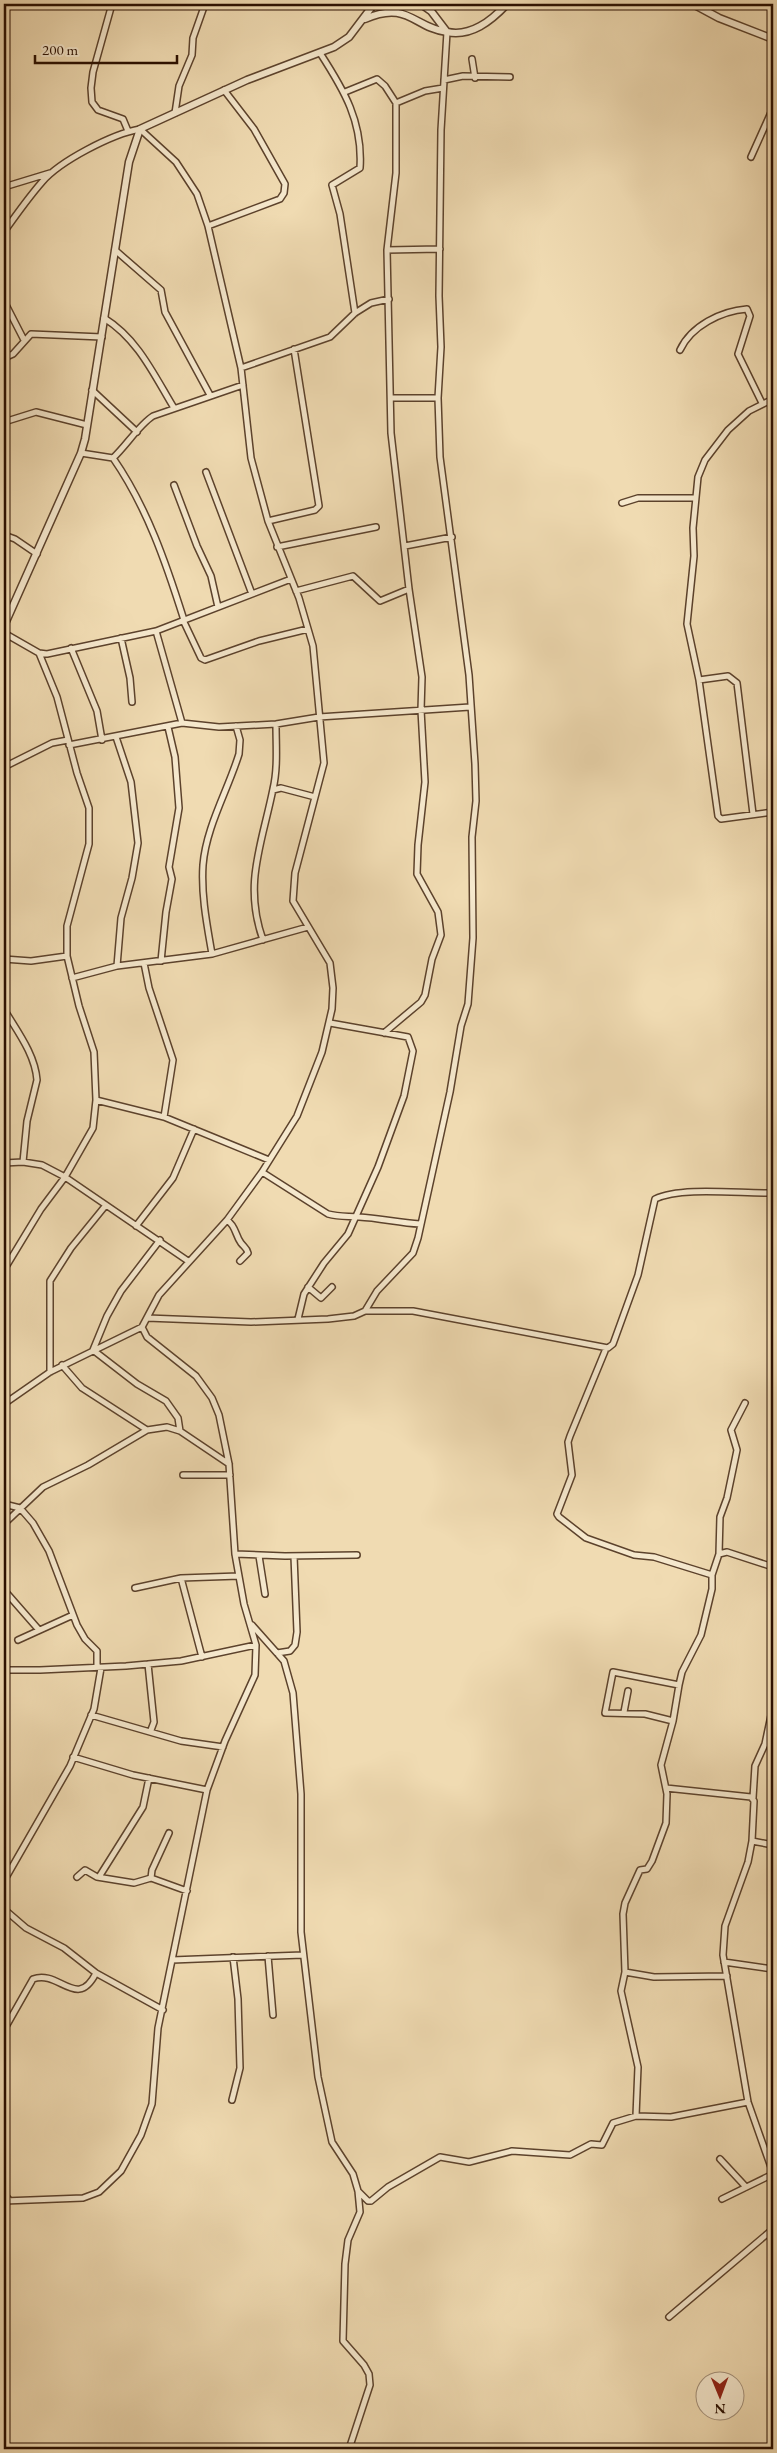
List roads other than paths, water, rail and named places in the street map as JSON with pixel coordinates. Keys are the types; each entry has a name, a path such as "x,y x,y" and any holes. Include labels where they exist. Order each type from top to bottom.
{"street":[{"path":"112,4 93,72 91,96 98,110 123,119 128,131"},
{"path":"174,113 179,86 192,55 192,38 204,4"},
{"path":"4,232 42,182 53,172 112,136 140,129 224,90 334,47 349,37 374,4"},
{"path":"366,1311 377,1291 413,1253 450,1092 461,1026 468,1004 472,972 472,837 476,801 470,707 452,537 440,457 438,398 441,347 440,249 446,32 431,12 421,4"},
{"path":"362,21 380,10 399,9 407,11 446,32 460,35 474,31 507,4"},
{"path":"693,4 719,18 773,39"},
{"path":"320,53 345,92 359,132 360,168 332,185 340,214 355,313"},
{"path":"472,59 475,78"},
{"path":"444,80 463,76 475,78 510,77"},
{"path":"345,92 377,79 385,86 396,103 396,172 387,250 391,433 409,589 421,663 421,710 425,782 417,874 438,912 441,935 432,959 425,995 421,1002 384,1033"},
{"path":"396,103 425,91 443,88"},
{"path":"208,226 280,199 285,189 285,184 254,129 224,90"},
{"path":"751,157 773,108"},
{"path":"4,1404 62,1365 142,1327 159,1295 227,1220 262,1172 296,1116 322,1052 330,1023 332,975 325,953 293,901 293,890 324,763 313,646 296,590 277,548 268,522 251,458 241,368 208,226 197,194 186,174 140,129"},
{"path":"4,626 81,453 102,336 129,162 140,129"},
{"path":"4,187 53,172"},
{"path":"387,250 440,249"},
{"path":"115,250 161,290 165,312 210,395"},
{"path":"241,368 330,337 355,313 371,302 389,299"},
{"path":"4,304 24,340"},
{"path":"680,350 689,334 726,313 747,309 750,316 738,354 762,403"},
{"path":"104,318 120,328 132,340 174,408"},
{"path":"4,358 13,354 30,334 102,336"},
{"path":"268,522 315,510 318,506 294,349"},
{"path":"113,458 148,420 174,408 244,385"},
{"path":"92,390 137,432"},
{"path":"391,398 438,398"},
{"path":"773,399 749,411 728,430 705,460 698,477 695,498 694,556 687,624 699,680 718,816 721,819 773,812"},
{"path":"4,422 36,412 87,425"},
{"path":"81,453 113,458 132,485 146,514 184,620 201,658 206,660 260,641 308,629"},
{"path":"206,472 252,594"},
{"path":"174,484 197,546 211,576 218,607"},
{"path":"622,503 638,498 695,498"},
{"path":"277,548 376,527"},
{"path":"4,535 15,539 36,554"},
{"path":"405,546 452,537"},
{"path":"296,590 353,576 380,601 409,589"},
{"path":"39,653 156,631 291,579"},
{"path":"156,631 182,723"},
{"path":"4,633 39,653 57,697 68,742 90,808 90,831 82,873 67,926 67,956 94,1052 96,1100 93,1128 65,1177 41,1209 4,1270"},
{"path":"121,638 130,678 132,702"},
{"path":"71,648 97,712 102,740"},
{"path":"699,680 728,676 737,683 753,814"},
{"path":"4,767 52,744 102,740 182,723 209,727 276,724 319,717 470,707"},
{"path":"263,940 256,919 254,890 260,838 273,790 276,765 276,724"},
{"path":"212,954 205,911 203,864 208,841 238,754 240,740 236,726"},
{"path":"160,961 172,879 169,867 180,808 175,757 168,727"},
{"path":"116,737 131,782 138,843 132,878 121,918 117,966"},
{"path":"273,790 281,788 315,797"},
{"path":"72,978 117,966 212,954 308,927"},
{"path":"4,959 31,961 67,956"},
{"path":"144,963 149,988 172,1060 164,1117"},
{"path":"4,1009 27,1049 37,1080 27,1120 23,1162"},
{"path":"298,1319 308,1287 348,1234 378,1166 404,1096 412,1051 408,1037 330,1023"},
{"path":"96,1100 164,1117 269,1160"},
{"path":"136,1226 173,1178 194,1129"},
{"path":"4,1163 23,1162 42,1165 65,1177 136,1226 160,1240 188,1261"},
{"path":"262,1172 328,1214 338,1217 356,1216 388,1222 420,1224"},
{"path":"147,1318 251,1322 328,1319 354,1316 366,1311 413,1311 608,1348 613,1344 638,1275 655,1199 675,1194 698,1192 773,1193"},
{"path":"50,1372 50,1281 72,1248 106,1205"},
{"path":"227,1220 233,1224 242,1244 248,1250 248,1253 240,1261"},
{"path":"93,1350 107,1316 121,1291 160,1240"},
{"path":"308,1287 321,1298 332,1287"},
{"path":"4,2193 6,2200 83,2198 99,2192 121,2171 150,2113 155,2049 207,1790 223,1747 256,1675 256,1645 252,1624 244,1604 235,1554 229,1464 219,1415 204,1385 147,1338 142,1327"},
{"path":"93,1350 137,1384 166,1401 178,1418 180,1431"},
{"path":"605,1350 568,1442 572,1474 557,1514 558,1517 586,1538 634,1555 654,1557 712,1575"},
{"path":"62,1365 82,1388 147,1430"},
{"path":"636,2116 638,2067 622,1999 625,1972 622,1930 625,1903 640,1870 647,1869 649,1866 666,1823 666,1788 662,1778 661,1765 674,1721 682,1672 701,1635 712,1589 712,1575 719,1554 720,1517 727,1498 737,1450 730,1430 745,1403"},
{"path":"4,1524 43,1487 88,1466 147,1430 166,1427 180,1431 229,1464"},
{"path":"183,1475 230,1474"},
{"path":"4,1504 20,1508 33,1523 49,1551 73,1615 85,1639 96,1651 99,1667 98,1694 91,1716 73,1757 56,1793 40,1815 4,1881"},
{"path":"719,1554 727,1552 773,1568"},
{"path":"235,1554 259,1556 357,1555"},
{"path":"259,1556 266,1594"},
{"path":"277,1653 290,1650 295,1644 297,1632 294,1556"},
{"path":"134,1588 181,1578 239,1576"},
{"path":"181,1578 202,1657"},
{"path":"4,1590 39,1630"},
{"path":"18,1640 73,1615"},
{"path":"252,1624 284,1661 288,1671 296,1715 301,1794 299,1886 303,1955 318,2077 326,2122 332,2142 353,2174 358,2191 360,2212 348,2240 345,2264 343,2332 346,2346 364,2365 369,2374 370,2384 349,2449"},
{"path":"4,1670 148,1664 202,1657 256,1645"},
{"path":"148,1664 154,1722 151,1730"},
{"path":"674,1721 652,1715 624,1712 605,1713 613,1672 679,1685"},
{"path":"624,1712 628,1691"},
{"path":"722,2198 773,2173 748,2102 724,1962 725,1926 748,1862 752,1841 755,1766 765,1744 773,1706"},
{"path":"91,1716 151,1730 181,1741 223,1747"},
{"path":"73,1757 149,1778 207,1790"},
{"path":"99,1878 143,1807 149,1778"},
{"path":"666,1788 753,1798"},
{"path":"151,1878 152,1870 169,1833"},
{"path":"752,1841 773,1845"},
{"path":"77,1878 84,1870 99,1878 140,1883 151,1878 187,1891"},
{"path":"4,1909 26,1928 64,1948 96,1973 163,2010"},
{"path":"172,1960 303,1955"},
{"path":"268,1956 273,2015"},
{"path":"232,2100 240,2068 238,1999 233,1957"},
{"path":"724,1962 773,1969"},
{"path":"625,1972 654,1977 727,1976"},
{"path":"4,2030 34,1979 44,1978 72,1988 84,1989 90,1986 96,1973"},
{"path":"358,2191 368,2201 371,2201 388,2187 440,2157 469,2162 492,2158 512,2151 564,2155 575,2154 591,2144 602,2145 613,2123 636,2116 671,2117 748,2102"},
{"path":"720,2159 746,2187"},
{"path":"669,2317 773,2229"}]}
